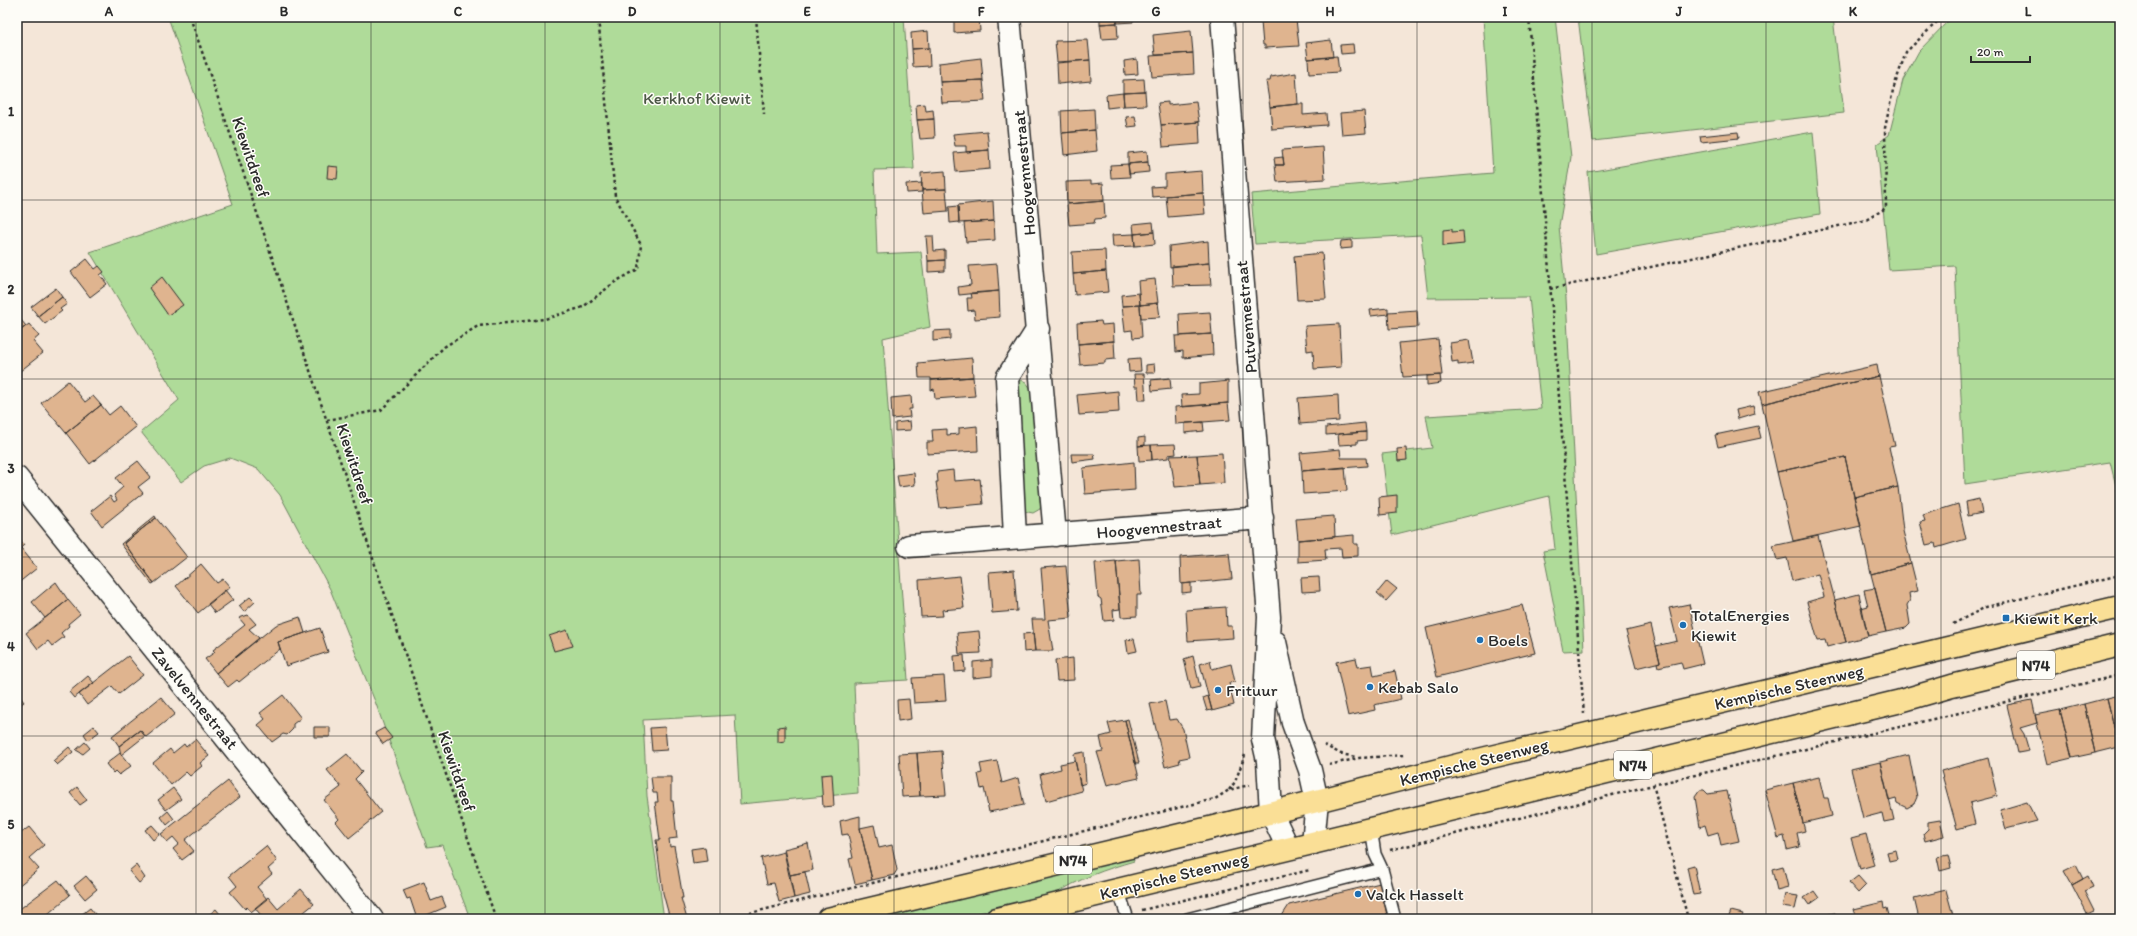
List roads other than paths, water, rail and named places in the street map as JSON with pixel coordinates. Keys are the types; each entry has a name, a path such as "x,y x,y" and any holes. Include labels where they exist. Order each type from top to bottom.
{"main road":[{"name":"Kempische Steenweg","path":"828,919 1317,801 1481,759 2120,607"},
{"name":"Kempische Steenweg","path":"997,919 1897,702 1952,686 2120,645"}],"street":[{"name":"Hoogvennestraat","path":"1009,17 1038,329 1055,535"},
{"name":"Putvennestraat","path":"1222,17 1269,617 1263,724 1271,812 1288,848"},
{"path":"1015,537 1007,378 1038,329"},
{"name":"Zavelvennestraat","path":"17,478 372,919"},
{"name":"Hoogvennestraat","path":"909,546 1262,518"},
{"name":"Putvennestraat","path":"1269,617 1293,723 1310,770 1317,801 1313,843"}],"lane":[{"path":"1371,828 1375,854 1382,869 1395,919"},
{"path":"1187,919 1382,869"},
{"path":"1118,889 1127,916"}],"place":[{"name":"Kiewit Kerk","path":"2006,618"},
{"name":"TotalEnergies Kiewit","path":"1683,625"},
{"name":"Boels","path":"1480,640"},
{"name":"Kebab Salo","path":"1370,687"},
{"name":"Frituur","path":"1218,690"},
{"name":"Valck Hasselt","path":"1358,894"}],"park label":[{"name":"Kerkhof Kiewit","path":"697,98"}]}
